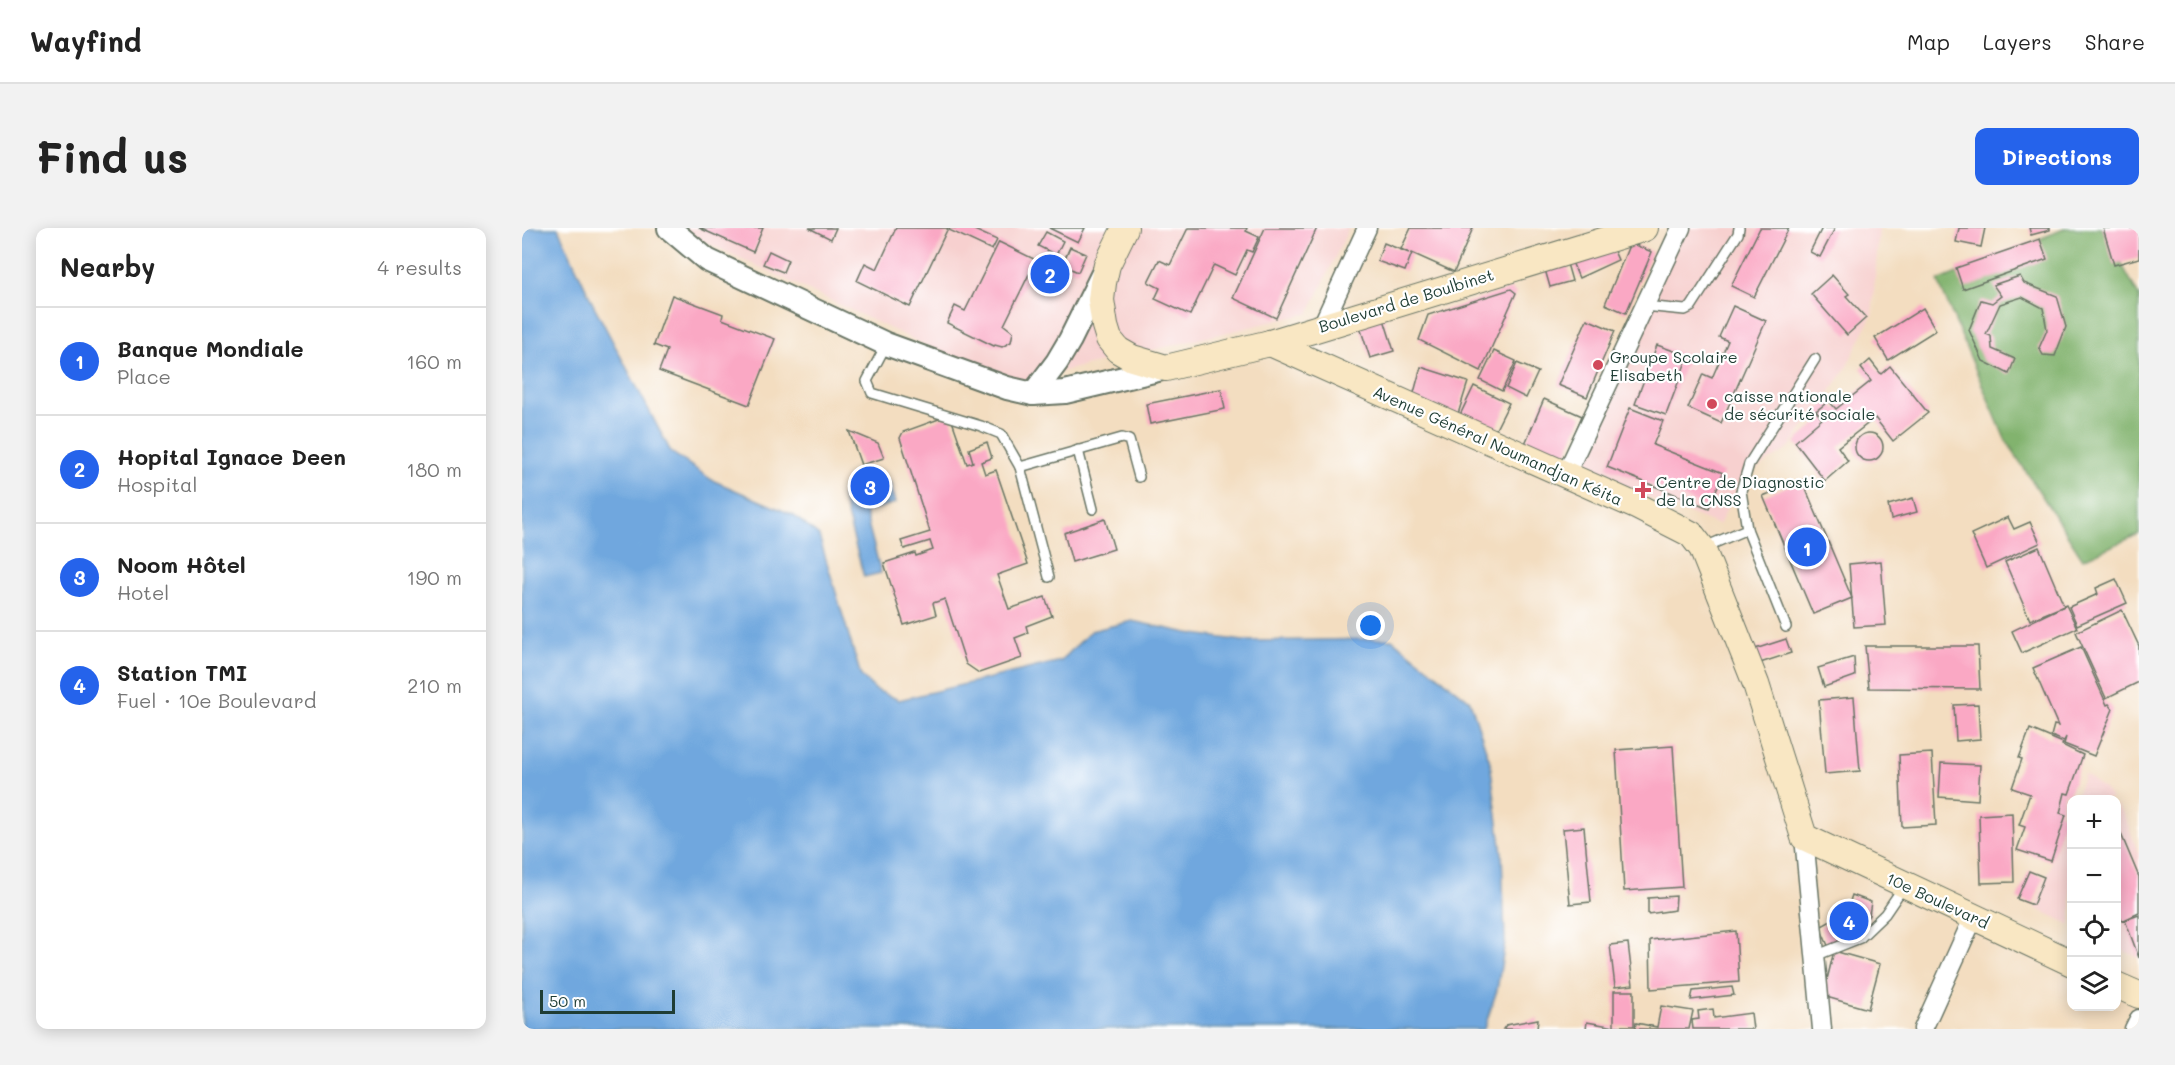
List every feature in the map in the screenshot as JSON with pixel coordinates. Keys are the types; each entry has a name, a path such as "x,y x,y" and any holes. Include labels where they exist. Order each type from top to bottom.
{"main road":[{"path":"1125,228 1107,265 1101,300 1103,320 1109,339 1118,350 1132,358 1166,368"},
{"name":"Boulevard de Boulbinet","path":"1166,368 1270,342 1645,228"},
{"name":"Avenue Général Noumandjan Kéita","path":"1270,342 1677,525 1691,534 1702,548 1756,684 1804,837"},
{"name":"10e Boulevard","path":"1804,837 2067,961"},
{"path":"2121,987 2139,995"}],"street":[{"path":"669,228 707,260 886,344 1007,388 1033,394 1065,392 1166,368"},
{"path":"1322,326 1367,228"},
{"path":"1565,476 1681,228"},
{"path":"1033,394 1070,340 1107,265"},
{"path":"1804,837 1822,1029"},
{"path":"1923,1029 1974,916"},
{"path":"2134,1029 2139,1019"}],"lane":[{"path":"1644,306 1684,310 1691,307 1738,234 1739,228"},
{"path":"886,344 867,381 872,393 1001,434 1020,467 1049,577"},
{"path":"1786,627 1747,529 1741,491 1749,464 1815,358"},
{"path":"1020,467 1122,438 1129,440 1139,477"},
{"path":"1078,450 1093,509"},
{"path":"1702,548 1747,529"},
{"path":"1815,956 1860,938 1885,914 1905,884"}],"shaded area":[{"path":"682,228 1349,228 1309,313 1008,384 689,234"},
{"name":"caisse nationale de sécurité sociale","path":"1685,228 1879,228 1872,315 1844,372 1788,449 1742,478 1719,525 1590,475 1583,458 1588,435"},
{"path":"2084,774 2109,795 2076,795"},
{"path":"2121,811 2139,855 2139,958 2121,949"},
{"path":"2067,819 2067,923 2035,908"}],"green space":[{"path":"2066,228 2102,228 2139,296 2139,534 2083,559 2005,439 1938,281"}],"water":[{"path":"522,228 558,228 593,304 671,452 712,480 793,515 819,536 861,676 876,690 899,700 1061,661 1091,631 1132,621 1188,633 1243,641 1392,639 1470,701 1490,762 1502,853 1505,942 1497,990 1484,1029 522,1029"},
{"path":"890,482 895,503 865,512 881,573 864,577 842,496"}],"building":[{"path":"699,228 763,228 753,252"},
{"path":"809,228 836,228 831,239"},
{"path":"896,228 948,228 910,307 857,281 865,263 877,269"},
{"path":"950,228 970,228 997,240 992,250 949,230"},
{"path":"1049,228 1085,228 1078,242"},
{"path":"1188,228 1247,228 1246,231 1259,237 1252,252 1247,250 1235,275 1214,265 1190,315 1155,299 1160,288 1148,282 1159,260 1170,265"},
{"path":"1265,228 1317,228 1276,318 1233,298"},
{"path":"1411,228 1473,228 1454,272 1412,253 1405,271 1377,261 1384,243 1409,253 1401,249"},
{"path":"1760,228 1789,228 1754,297 1731,286"},
{"path":"1822,228 1835,228 1820,257 1810,252"},
{"path":"1959,228 1985,228 1981,247 1956,242"},
{"path":"2029,228 2050,228 2050,230 2031,235"},
{"path":"2103,228 2139,228 2139,258 2114,265"},
{"path":"1046,232 1063,241 1056,255 1038,246"},
{"path":"2040,239 2047,259 1963,289 1956,268"},
{"path":"999,242 1036,260 1004,325 1013,332 1011,342 1002,347 994,346 947,323 955,306 965,311"},
{"path":"1630,243 1652,252 1626,313 1605,304"},
{"path":"1611,244 1618,260 1579,278 1572,262"},
{"path":"1070,247 1086,254 1078,272 1062,265"},
{"path":"769,251 788,260 783,272 763,264"},
{"path":"1566,260 1572,281 1550,287 1544,266"},
{"path":"1832,275 1849,294 1846,296 1866,318 1847,335 1811,294"},
{"path":"2020,276 2024,283 2057,296 2066,327 2055,356 2043,355 2039,348 2047,330 2043,308 2022,297 2000,304 1986,334 1991,336 1992,349 2015,359 2009,374 1983,361 1969,330 1981,300 1992,303 2001,296 1993,285"},
{"path":"1511,289 1516,293 1481,371 1419,340 1428,315"},
{"path":"672,295 723,314 722,319 775,339 749,405 659,371 667,350 654,345"},
{"path":"1733,306 1766,321 1721,423 1688,408 1703,374 1712,378 1728,341 1719,337"},
{"path":"1923,308 1936,330 1888,360 1875,338"},
{"path":"1383,316 1394,351 1370,358 1359,324"},
{"path":"1587,319 1615,331 1587,397 1558,385"},
{"path":"1657,345 1688,356 1666,415 1635,404"},
{"path":"1494,351 1516,361 1502,391 1480,380"},
{"path":"1870,360 1881,374 1890,366 1928,413 1893,441 1875,418 1838,447 1848,461 1825,481 1795,442 1822,419 1816,411 1829,401 1836,409 1871,381 1861,368"},
{"path":"1517,363 1538,372 1526,398 1506,388"},
{"path":"1421,367 1468,382 1458,414 1412,400"},
{"path":"1474,386 1509,403 1495,431 1460,415"},
{"path":"1221,389 1225,409 1150,424 1146,404"},
{"path":"1544,399 1582,416 1562,463 1524,446"},
{"path":"1630,408 1663,421 1653,445 1723,473 1709,508 1607,467"},
{"path":"950,415 967,464 973,462 969,449 987,442 992,458 981,462 985,474 996,470 1028,564 997,575 1009,609 1045,597 1052,616 1026,626 1028,633 1015,638 1022,658 979,673 966,664 945,599 933,603 936,615 904,625 884,563 933,550 930,541 904,549 901,541 930,532 900,438 903,432"},
{"path":"849,431 878,443 884,458 861,465"},
{"path":"1869,433 1879,437 1883,447 1879,457 1869,461 1859,457 1855,447 1859,437"},
{"path":"1802,480 1852,598 1813,614 1763,496"},
{"path":"1913,498 1917,512 1891,519 1888,505"},
{"path":"2008,517 2014,529 2030,522 2040,543 1986,568 1971,534"},
{"path":"1105,519 1114,549 1072,562 1064,533"},
{"path":"2039,547 2064,606 2030,620 2005,562"},
{"path":"1881,561 1886,625 1854,627 1849,564"},
{"path":"2116,579 2127,603 2077,625 2069,607 2098,594 2096,588"},
{"path":"2066,605 2077,628 2022,653 2012,631"},
{"path":"2122,610 2139,646 2139,682 2106,698 2076,632"},
{"path":"1786,639 1791,653 1757,664 1752,650"},
{"path":"1865,646 1978,646 1980,689 1869,688"},
{"path":"2081,647 2107,705 2109,704 2113,709 2094,756 2064,744 2066,737 2064,741 2051,736 2054,725 2058,726 2033,668"},
{"path":"1854,657 1855,676 1824,687 1818,668"},
{"path":"1854,697 1860,771 1825,774 1819,700"},
{"path":"1978,704 1980,739 1956,741 1954,705"},
{"path":"2030,729 2063,743 2062,745 2083,755 2069,794 2065,793 2060,813 2066,815 2051,861 2017,850 2025,827 2019,825 2030,794 2012,788 2022,759 2019,758"},
{"path":"1673,746 1682,887 1624,891 1616,750"},
{"path":"1932,753 1936,825 1902,827 1899,755"},
{"path":"1941,763 1980,765 1978,800 1939,797"},
{"path":"2012,813 2014,882 1981,883 1979,815"},
{"path":"1584,827 1591,902 1570,904 1563,829"},
{"path":"2121,834 2139,877 2139,913 2122,921"},
{"path":"2029,871 2044,877 2033,905 2017,899"},
{"path":"1852,895 1871,902 1869,915 1863,925 1851,936 1829,948 1820,927 1840,916 1849,904"},
{"path":"1676,896 1675,910 1648,914 1648,898"},
{"path":"2139,915 2139,958 2125,920"},
{"path":"1736,931 1739,982 1651,989 1650,940"},
{"path":"1628,943 1633,985 1615,987 1610,945"},
{"path":"1834,951 1880,964 1868,1009 1823,996"},
{"path":"1732,987 1734,995 1691,1000 1693,991"},
{"path":"1614,991 1634,991 1634,1026 1614,1026"},
{"path":"1661,1006 1693,1011 1689,1029 1635,1029 1636,1023 1657,1027"},
{"path":"1713,1009 1714,1018 1751,1013 1753,1029 1693,1029 1692,1020 1699,1019 1698,1011"},
{"path":"1538,1019 1537,1029 1503,1029 1506,1025"},
{"path":"1587,1022 1620,1028 1620,1029 1586,1029"}],"place":[{"name":"Hopital Ignace Deen","path":"1050,274"},
{"name":"Groupe Scolaire Elisabeth","path":"1598,365"},
{"name":"caisse nationale de sécurité sociale","path":"1712,404"},
{"name":"Noom Hôtel","path":"870,486"},
{"name":"Centre de Diagnostic de la CNSS","path":"1643,490"},
{"name":"Banque Mondiale","path":"1807,547"},
{"name":"Station TMI","path":"1849,921"}]}
